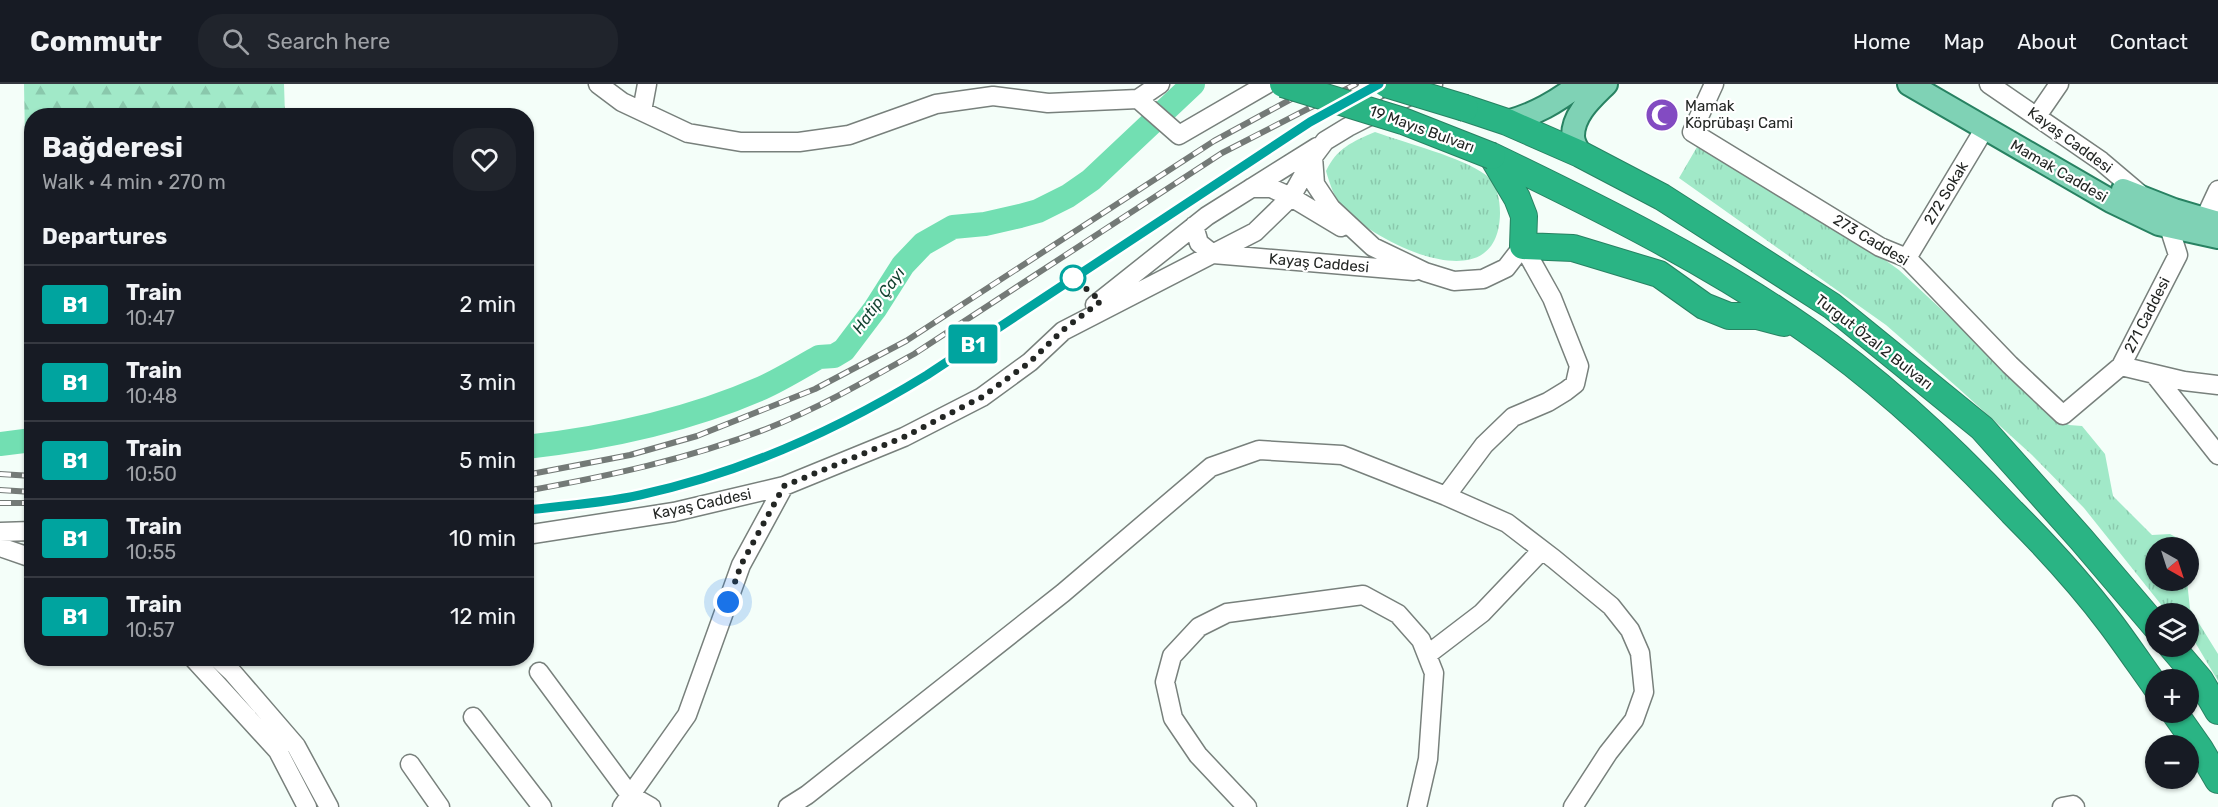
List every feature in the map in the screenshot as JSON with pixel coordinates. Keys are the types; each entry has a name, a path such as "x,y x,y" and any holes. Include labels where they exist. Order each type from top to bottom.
{"highway":[{"name":"19 Mayıs Bulvarı","path":"1283,84 1403,121 1492,156"},
{"name":"19 Mayıs Bulvarı","path":"1386,84 1466,108"},
{"name":"Turgut Özal 2 Bulvarı","path":"1466,108 1507,122 1580,154 1662,197 1832,306 1982,428 2145,614"},
{"path":"1492,156 1517,198 1524,216 1523,246 1573,248 1584,251 1659,274 1704,306 1729,316 1757,315 1804,329"},
{"name":"Turgut Özal 2 Bulvarı","path":"1492,156 1608,212 1716,272 1804,329 1854,366 1971,468 2042,543 2110,622 2145,671"},
{"path":"2180,657 2200,680 2218,711"},
{"path":"2181,723 2218,780"}],"main road":[{"path":"1507,122 1545,109 1580,84"},
{"path":"1580,154 1573,137 1576,118 1606,84"},
{"name":"Mamak Caddesi","path":"1909,84 2102,196 2144,207 2171,218 2213,227"},
{"name":"Mamak Caddesi","path":"1934,84 2144,207"}],"street":[{"path":"598,84 622,102 688,133 741,142 799,142 849,135 936,104 993,96 1048,104 1151,110 1179,135 1267,84"},
{"path":"642,111 647,84"},
{"path":"1151,110 1160,84"},
{"name":"Kayaş Caddesi","path":"534,534 674,512 784,486 904,437 982,397 1030,362 1063,330 1255,232 1291,197 1313,157 1325,141 1434,84"},
{"name":"273 Caddesi","path":"1714,84 1692,132 1880,247 1906,258 2010,365 2063,415"},
{"name":"Kayaş Caddesi","path":"1989,84 2101,161 2144,207"},
{"path":"2037,116 2059,84"},
{"name":"272 Sokak","path":"1906,258 1984,128"},
{"path":"1063,330 1194,226 1325,141"},
{"name":"Kayaş Caddesi","path":"1313,157 1315,184 1331,208 1373,247 1425,272 1454,281 1483,279 1506,268 1523,246"},
{"path":"1251,188 1270,188 1291,197 1373,247"},
{"path":"2213,227 2218,190"},
{"name":"271 Caddesi","path":"2063,415 2121,366 2178,255 2171,218"},
{"path":"1194,226 1199,243 1213,254"},
{"path":"1446,496 1484,445 1513,417 1548,402 1575,384 1578,366 1575,356 1552,298 1523,246"},
{"name":"Kayaş Caddesi","path":"1213,254 1425,272"},
{"path":"2121,366 2184,381 2218,385"},
{"path":"2154,374 2218,455"},
{"path":"788,807 807,795 1063,593 1211,466 1259,450 1342,455 1507,523 1611,606 1630,630 1640,653 1644,692 1634,720 1608,753 1573,807"},
{"path":"626,801 687,715 741,565 784,486"},
{"path":"0,532 24,531"},
{"path":"0,547 24,555"},
{"path":"1427,655 1482,613 1542,550"},
{"path":"1247,807 1198,755 1173,718 1165,682 1172,656 1199,627 1227,613 1363,595 1398,614 1421,640 1434,673 1428,759 1418,807"},
{"path":"200,666 278,751 307,807"},
{"path":"225,666 296,746 328,807"},
{"path":"539,672 626,801 651,807"},
{"path":"473,717 542,807"},
{"path":"410,764 440,807"},
{"path":"2062,807 2073,805 2075,807"}],"green space":[{"path":"24,84 284,84 285,108 24,108"},
{"path":"1375,132 1463,162 1476,168 1490,179 1497,192 1500,213 1495,240 1480,255 1460,261 1436,258 1410,250 1363,225 1342,207 1333,192 1326,171 1340,151"},
{"path":"1697,147 1867,247 1899,270 1969,335 2012,380 2069,425 2082,426 2105,454 2113,496 2152,535 2170,534 2176,537 2145,537 2145,584 2084,508 2032,455 1886,325 1679,178"},
{"path":"2150,591 2188,591 2189,603 2160,603"},
{"path":"2199,623 2218,654 2218,681 2199,649"}],"waterway":[{"name":"Hatip Çayı","path":"534,446 617,433 676,418 762,388 819,357 834,356 844,350 875,309 903,265 923,244 953,227 985,224 1020,216 1038,211 1068,196 1091,180 1193,84"},
{"name":"Hatip Çayı","path":"0,444 24,441"}],"railway":[{"path":"534,473 630,455 697,436 815,389 906,341 1214,141 1319,84"},
{"path":"534,489 618,473 678,458 737,440 823,404 914,354 1222,153 1356,84"},
{"path":"534,509 612,500 687,483 782,450 853,419 927,375 1310,122 1379,84"},
{"path":"0,474 24,476"},
{"path":"0,490 24,492"},
{"path":"0,503 24,503"}],"train":[{"name":"B1","path":"534,509 640,495 708,476 775,453 828,431 887,400 927,375 1310,122 1379,84"}],"place":[{"name":"Mamak Köprübaşı Cami","path":"1662,115"}],"route":[{"path":"728,602 741,565 784,486 904,437 982,397 1030,362 1063,330 1101,301 1073,278"}]}
